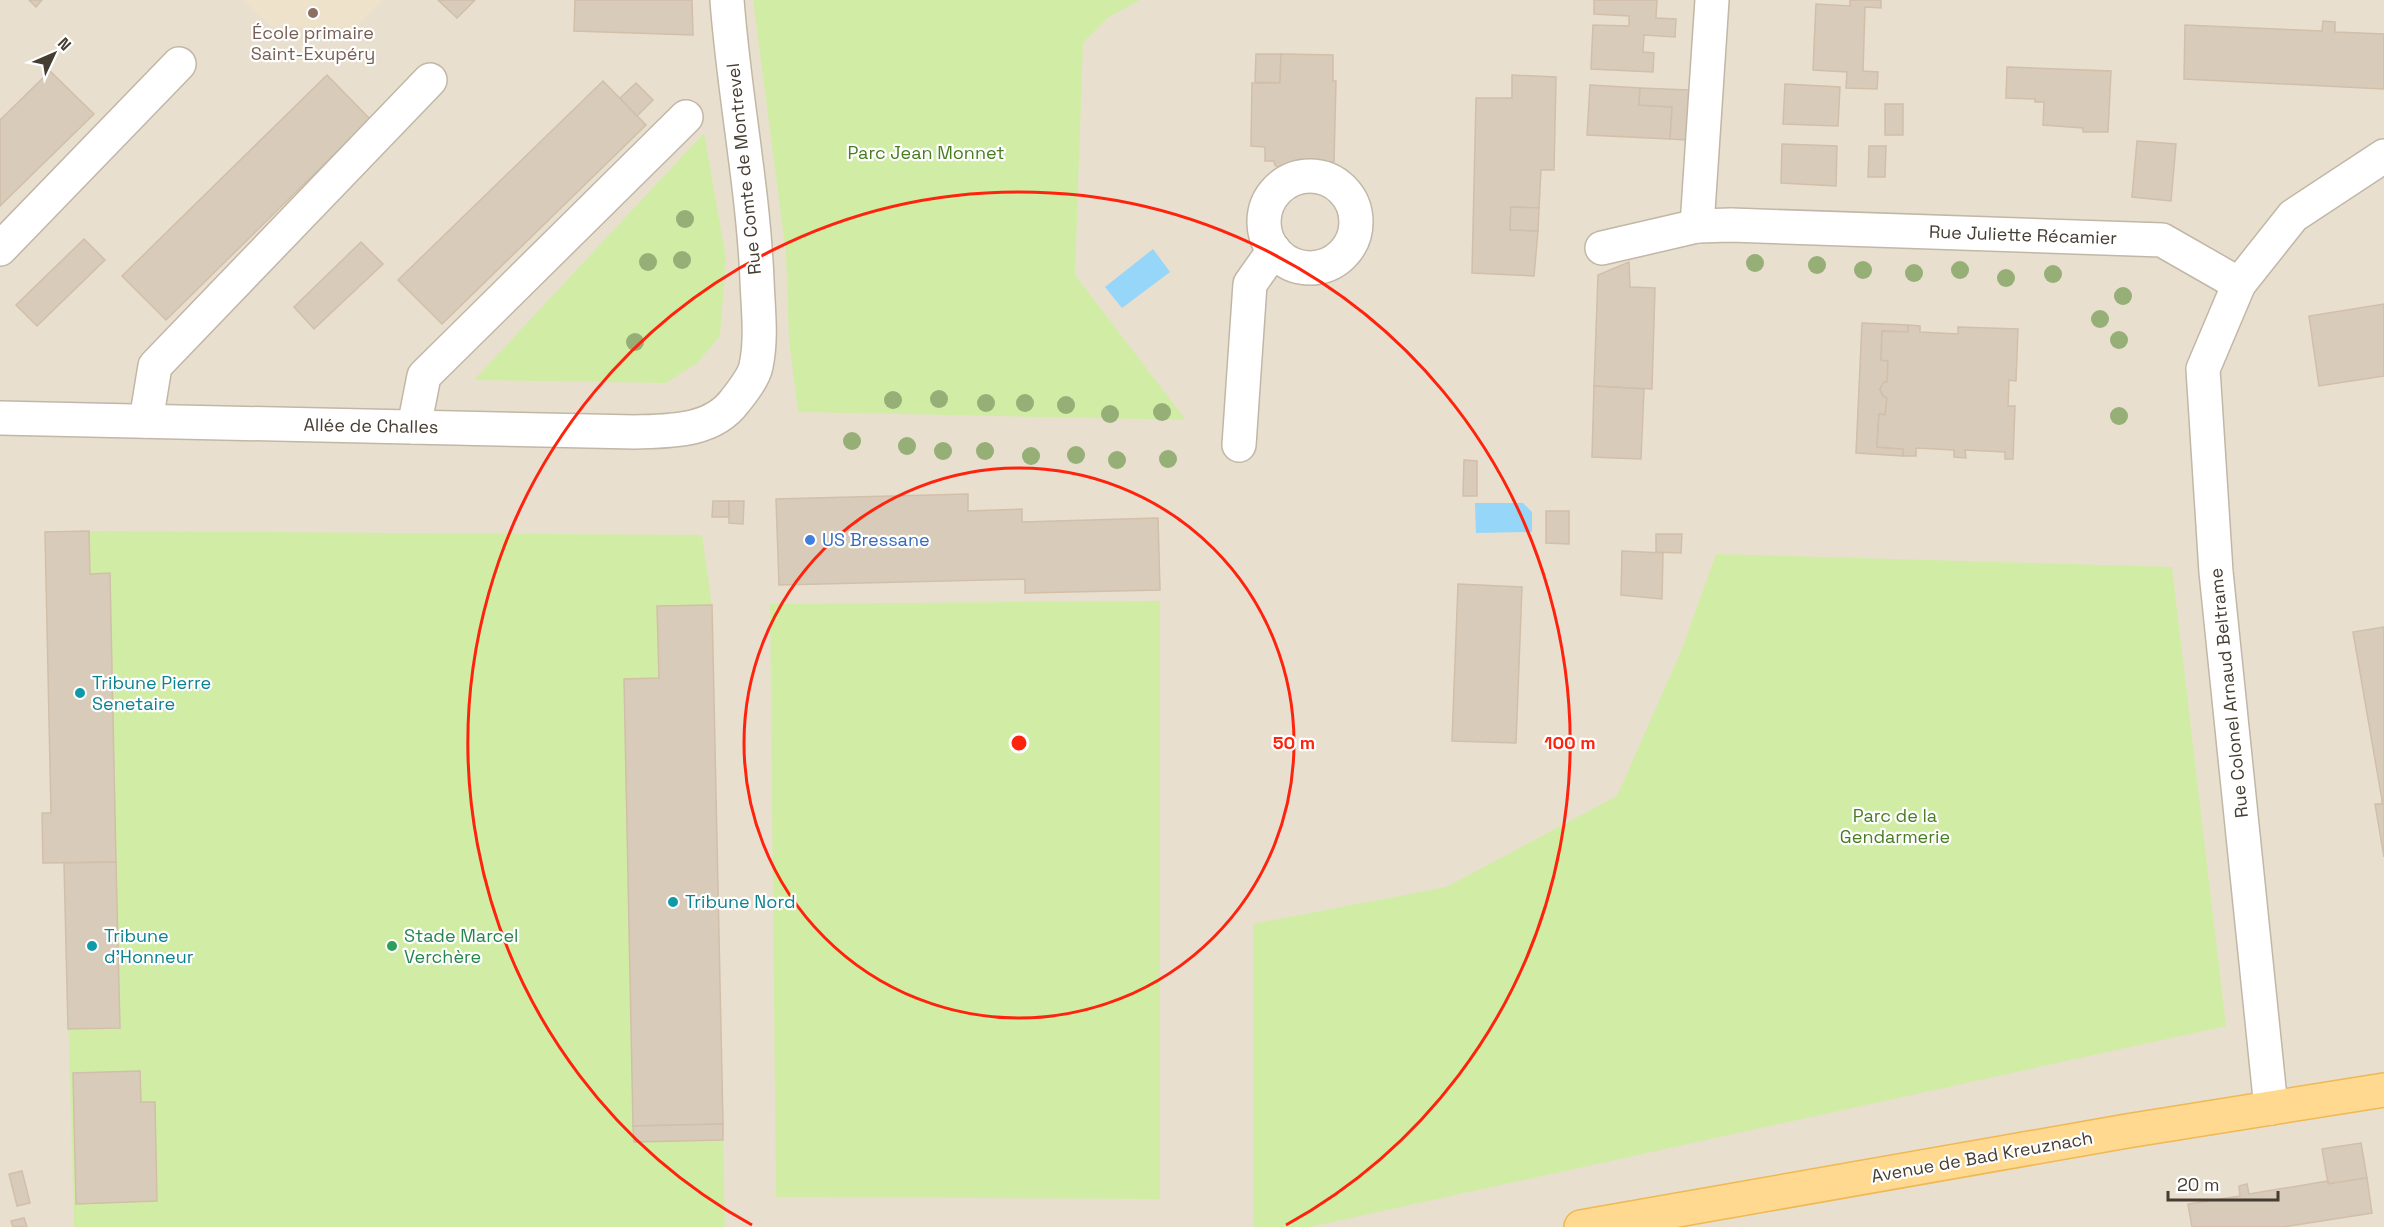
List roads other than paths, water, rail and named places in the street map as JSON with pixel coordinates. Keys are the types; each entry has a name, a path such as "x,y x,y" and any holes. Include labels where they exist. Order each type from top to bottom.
{"main road":[{"name":"Avenue de Bad Kreuznach","path":"1581,1227 2116,1133 2384,1090"}],"street":[{"name":"Rue Comte de Montrevel","path":"727,0 730,44 754,224 760,342 756,369 734,403"},
{"path":"1696,226 1712,0"},
{"path":"0,249 179,64"},
{"path":"146,421 154,366 430,80"},
{"path":"414,427 424,376 686,117"},
{"path":"2240,284 2293,216 2384,156"},
{"name":"Rue Juliette Récamier","path":"1602,248 1696,226 1731,225 2162,240 2240,284"},
{"path":"1239,446 1250,285 1274,250"},
{"name":"Rue Colonel Arnaud Beltrame","path":"2240,284 2203,369 2216,572 2271,1108"},
{"name":"Allée de Challes","path":"0,418 635,432 687,430 715,418 734,403"}],"water":[{"path":"1153,249 1170,272 1122,308 1105,287"},
{"path":"1475,503 1523,503 1532,512 1532,532 1476,533"}],"place":[{"name":"École primaire Saint-Exupéry","path":"313,13"},
{"name":"US Bressane","path":"810,540"},
{"name":"Tribune Pierre Senetaire","path":"80,693"},
{"name":"Tribune Nord","path":"673,902"},
{"name":"Tribune d’Honneur","path":"92,946"},
{"name":"Stade Marcel Verchère","path":"392,946"}],"park label":[{"name":"Parc Jean Monnet","path":"926,153"},
{"name":"Parc de la Gendarmerie","path":"1895,826"}]}
